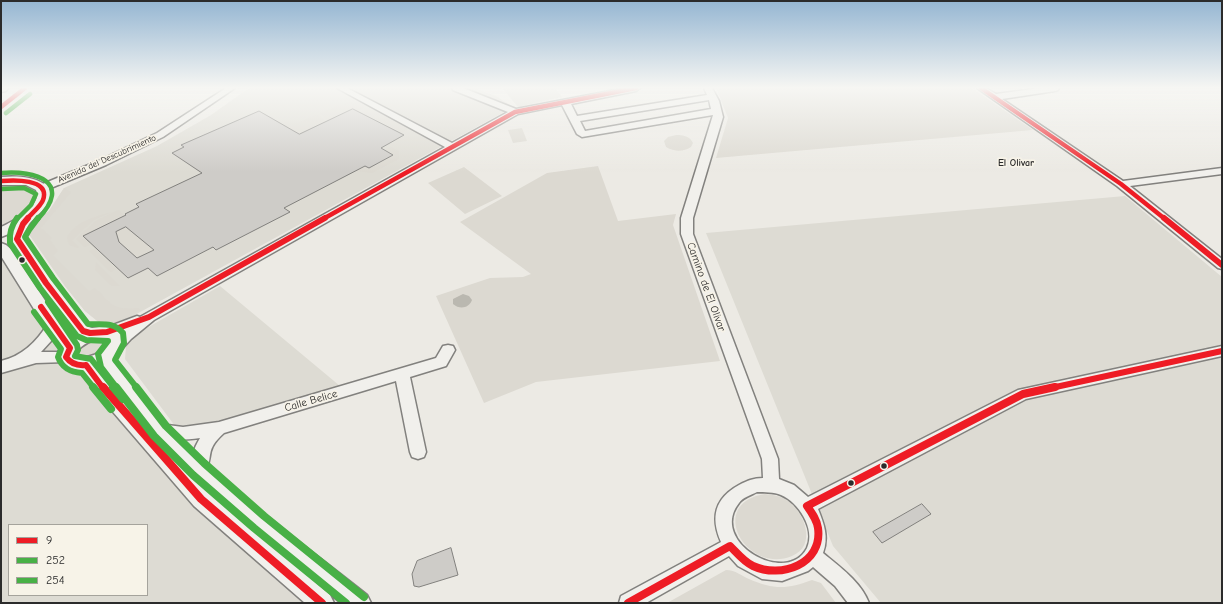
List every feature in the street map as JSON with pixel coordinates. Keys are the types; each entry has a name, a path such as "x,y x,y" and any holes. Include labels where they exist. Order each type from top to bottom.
{"main road":[{"path":"1,181 23,180 34,183 42,188 44,194 42,202 36,211 25,220 1,232"},
{"path":"25,220 19,229 17,239 60,301 83,331 96,333 107,332 115,335 117,338 111,351 108,364 160,431 259,522 359,603"},
{"path":"1,248 7,253 53,326 68,353 70,363 74,365 86,365 111,351"},
{"path":"68,353 79,340 96,333"},
{"path":"86,365 107,393 201,500 322,603"}],"street":[{"name":"Avenida del Descubrimiento","path":"42,188 102,163 160,135 188,116"},
{"path":"394,116 452,147"},
{"path":"96,333 115,330 148,317 507,116"},
{"path":"572,116 582,134 682,116"},
{"path":"574,120 595,116"},
{"name":"Camino de El Olivar","path":"718,116 687,218 687,234 770,459 771,485"},
{"path":"1023,116 1121,184 1222,265"},
{"path":"1121,184 1222,171"},
{"path":"111,351 126,335 148,317"},
{"path":"18,362 45,341 53,326"},
{"name":"Calle Belice","path":"160,431 183,434 219,428 441,362 448,350"},
{"path":"807,506 1023,394 1222,351"},
{"path":"1,367 18,362 68,353"},
{"path":"402,374 418,452"},
{"name":"Calle Belice","path":"200,468 201,451 204,443 208,437 219,428"},
{"path":"755,484 771,485 787,490 799,498 807,506 814,518 818,530 817,544 812,555 803,565 789,571 773,572 756,568 742,559 730,546 725,533 723,519 729,501 742,489 755,484"},
{"path":"628,603 730,546"},
{"path":"812,555 841,580 860,603"}],"shaded area":[{"path":"209,116 496,116 133,316 111,324 101,324 85,311 65,286 26,230 49,211 64,188 157,146"},
{"path":"313,116 320,116 326,122 299,134 281,124 285,122 297,123"},
{"path":"323,116 338,116 328,121"},
{"path":"367,116 384,116 408,128 400,133"},
{"path":"727,116 1013,116 1033,130 716,158"},
{"path":"522,128 527,141 513,143 508,130"},
{"path":"676,135 688,137 693,143 691,147 679,151 666,147 664,141 668,137"},
{"path":"391,147 399,151 399,158 397,160 372,173 355,171 393,155 385,150"},
{"path":"598,166 618,221 676,214 673,225 720,361 536,382 484,403 436,296 490,278 523,277 531,274 460,222 547,173"},
{"path":"464,167 502,196 465,214 428,183"},
{"path":"1,184 24,184 36,191 38,198 30,211 1,229"},
{"path":"64,188 71,192 41,228 52,238 50,240 58,251 53,255 89,291 95,288 110,302 118,307 139,308 140,310 132,314 133,316 111,324 101,324 85,311 65,286 26,230 49,211"},
{"path":"1125,196 1222,277 1222,603 881,603 833,546 706,233"},
{"path":"118,210 125,216 82,236 90,245 85,247 76,239 97,220"},
{"path":"112,212 94,220 72,240 79,247 77,248 69,245 67,238 70,232 80,224 86,220"},
{"path":"126,227 154,250 137,258 115,239 117,235 110,235"},
{"path":"1,248 80,365 201,499 322,603 1,603"},
{"path":"94,249 116,269 111,272 89,251"},
{"path":"96,262 120,286 112,286 95,270"},
{"path":"220,286 340,386 194,429 175,426 125,359 126,346 133,336"},
{"path":"463,294 469,296 472,300 469,305 458,307 453,304 453,299"},
{"path":"102,339 106,343 103,350 93,356 81,358 78,356 78,350 83,345"},
{"path":"765,494 774,495 788,501 794,506 803,521 806,529 804,545 800,551 792,556 775,559 760,556 748,547 739,536 735,523 738,510 747,500"},
{"path":"726,570 736,572 758,583 774,587 788,587 812,580 821,583 836,603 667,603"}],"building":[{"path":"247,116 268,116 299,134 337,116 367,116 404,135 381,148 393,155 369,168 365,166 284,208 290,212 216,250 213,247 157,276 148,268 128,278 83,236 126,215 125,214 139,207 136,204 202,173 172,153 184,147 181,145","holes":["126,227 154,250 137,258 119,242 116,232"]},
{"path":"922,504 931,514 882,543 873,532"},
{"path":"451,548 458,575 419,587 414,586 412,574 417,561"}],"transit line":[{"name":"9","path":"1,181 14,180 29,182 41,187 43,200 23,224 17,239 46,283 83,331 90,333 107,332 125,327 149,317 508,116"},
{"name":"9","path":"1022,116 1121,184 1222,265"},
{"name":"254","path":"1,173 30,173 41,177 51,189 52,196 50,203 25,237 53,278 88,324 107,324 114,326 123,333 124,343 115,360 166,426 204,463 264,516 364,597"},
{"name":"252","path":"2,189 24,188 36,194 31,205 15,221 11,228 9,235 10,243 40,288 77,336 86,340 108,341 98,354 101,367 154,436 193,475 254,528 346,603"},
{"name":"254","path":"48,302 77,345 78,350 75,356 91,359 123,399"},
{"name":"9","path":"41,307 70,348 66,357 68,360 74,364 86,365 107,393 201,499 322,603"},
{"name":"252","path":"34,312 61,349 58,357 61,365 67,370 82,373 111,409"},
{"name":"9","path":"628,603 730,546 747,562 764,570 786,570 796,566 805,561 812,553 817,543 817,524 807,506 1023,394 1222,351"}],"district":[{"name":"El Olivar","path":"1016,163"}]}
